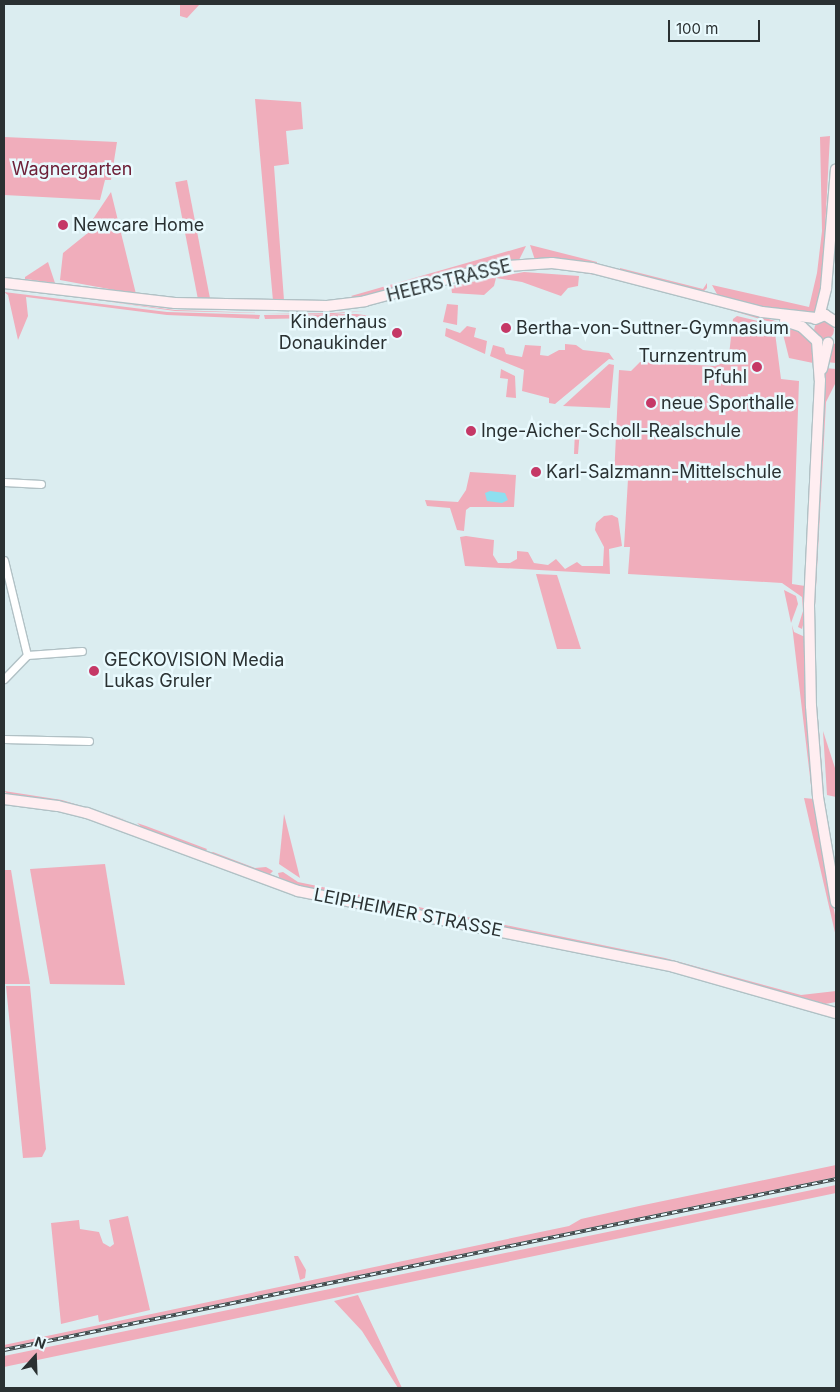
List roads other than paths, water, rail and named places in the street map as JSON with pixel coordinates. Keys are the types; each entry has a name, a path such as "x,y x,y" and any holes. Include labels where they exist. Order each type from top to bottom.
{"street":[{"path":"836,169 826,288 817,317 811,326 820,380 809,605 811,706 818,797 836,902"},
{"name":"HEERSTRASSE","path":"8,284 175,303 327,306 365,301 492,267 552,263 592,268 762,312 834,319"},
{"path":"826,288 834,319"},
{"name":"HEERSTRASSE","path":"762,312 814,337 832,340"},
{"path":"820,380 832,340"},
{"path":"4,482 41,484"},
{"path":"4,560 27,655"},
{"path":"4,679 27,655 82,651"},
{"path":"4,739 89,741"},
{"name":"LEIPHEIMER STRASSE","path":"4,800 58,806 94,816 298,891 674,967 836,1013"},
{"name":"LEIPHEIMER STRASSE","path":"819,1007 836,1006"}],"water":[{"path":"490,491 505,493 508,500 502,503 487,501 485,493"}],"railway":[{"path":"4,1350 836,1179"}],"place":[{"name":"Newcare Home","path":"63,225"},
{"name":"Bertha-von-Suttner-Gymnasium","path":"506,328"},
{"name":"Kinderhaus Donaukinder","path":"397,333"},
{"name":"Turnzentrum Pfuhl","path":"757,367"},
{"name":"neue Sporthalle","path":"651,403"},
{"name":"Inge-Aicher-Scholl-Realschule","path":"471,431"},
{"name":"Karl-Salzmann-Mittelschule","path":"536,472"},
{"name":"GECKOVISION Media Lukas Gruler","path":"94,671"}],"park label":[{"name":"Wagnergarten","path":"72,169"}]}
